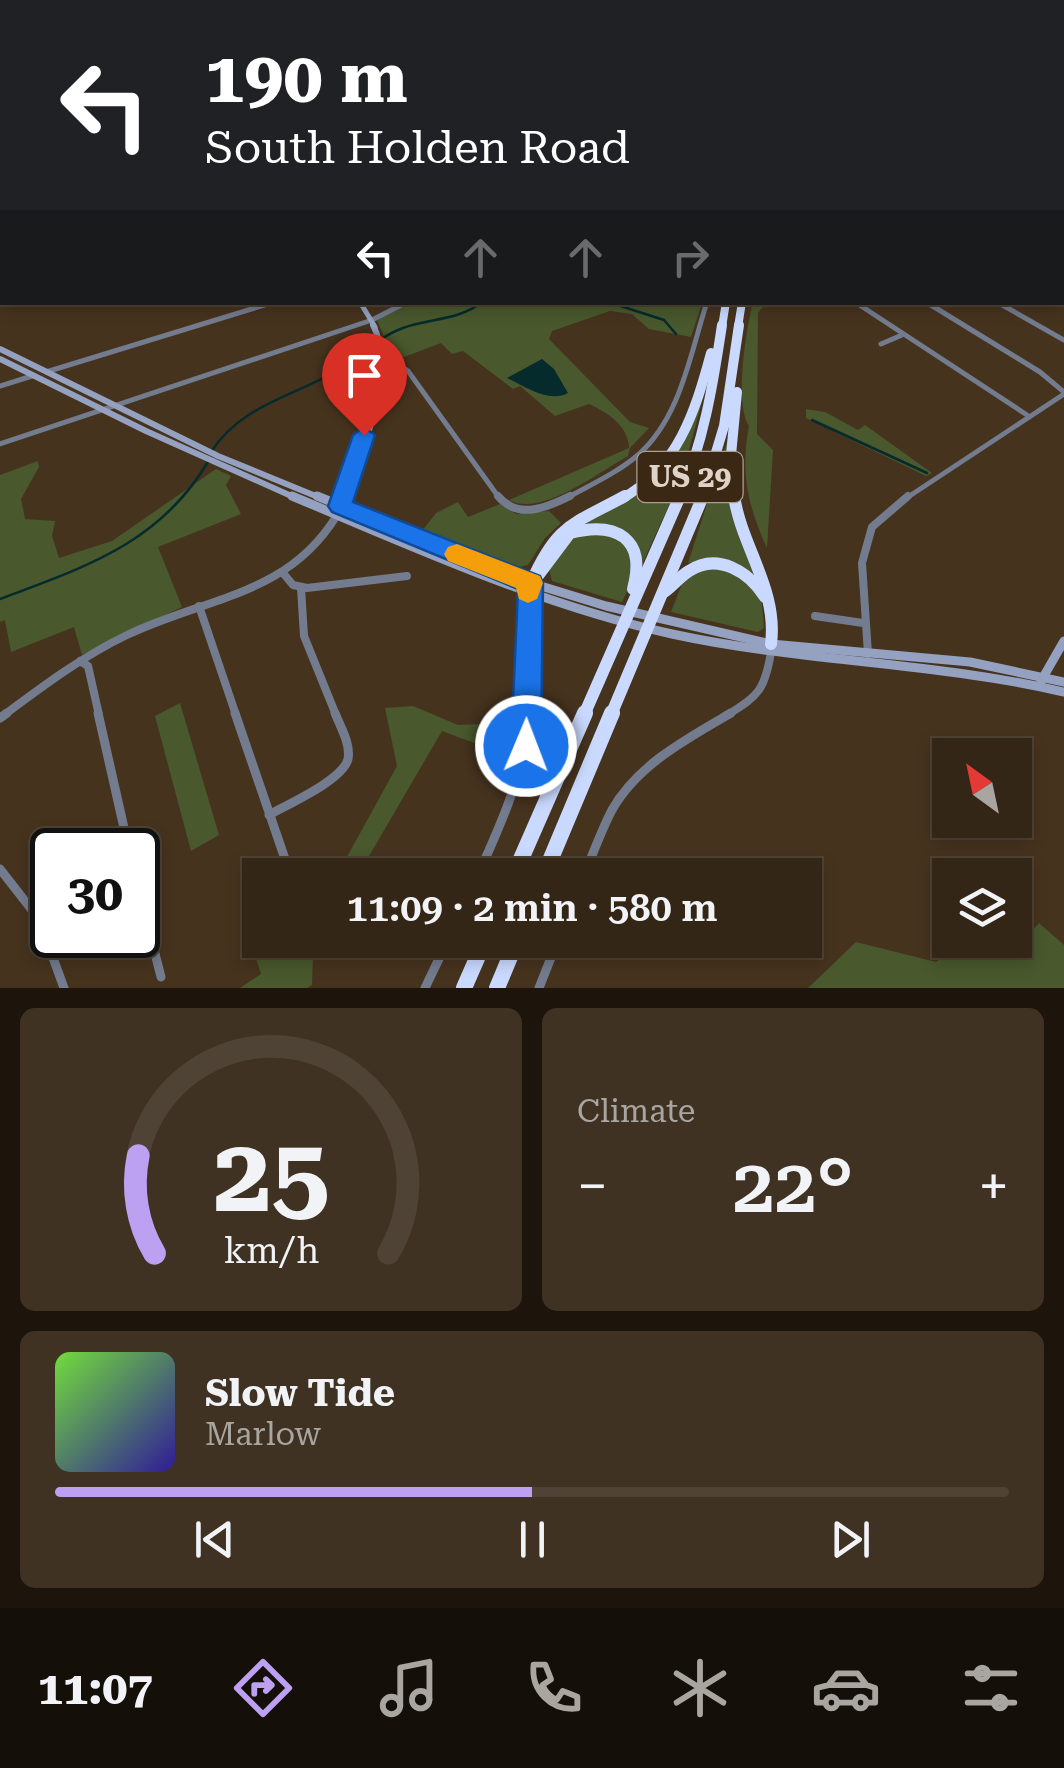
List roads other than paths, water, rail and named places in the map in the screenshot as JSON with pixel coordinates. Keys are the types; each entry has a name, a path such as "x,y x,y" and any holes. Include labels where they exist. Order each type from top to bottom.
{"highway":[{"name":"US 29","path":"522,858 695,463 708,414 725,305"},
{"name":"US 29","path":"551,858 664,592 717,454 742,305"},
{"path":"529,587 558,531 639,487 670,456 688,430 722,322"},
{"path":"732,372 737,386 731,480 738,519 772,601 776,622 771,648"},
{"path":"529,587 570,532 589,527 618,533 633,544 640,564 626,608 626,622"},
{"path":"664,592 701,565 726,564 740,570 764,594 771,648"},
{"path":"464,988 477,958"},
{"path":"497,988 510,958"}],"main road":[{"path":"338,511 375,403 383,363 372,320 362,305"},
{"path":"0,349 338,511"},
{"path":"0,359 206,460 529,587 604,611 771,648 1064,682"},
{"path":"1041,681 1064,641"},
{"path":"1041,681 1064,692"}],"street":[{"path":"46,372 264,305"},
{"path":"0,444 372,320 401,305"},
{"path":"383,363 396,364 408,371 502,502 528,511 555,504 616,470 647,447 671,409 706,305"},
{"path":"860,305 1027,415"},
{"path":"869,657 863,623 862,563 874,524 895,504 1064,393 1040,372 931,305"},
{"path":"1003,305 1064,340"},
{"path":"881,344 903,334"},
{"path":"0,386 32,376"},
{"path":"0,718 80,661 134,631 283,573 314,549 338,511"},
{"path":"283,573 301,588 407,576"},
{"path":"486,858 512,799 526,746 529,587"},
{"path":"269,815 339,775 349,758 304,636 301,588"},
{"path":"199,606 284,858"},
{"path":"815,616 863,623"},
{"path":"591,858 612,810 629,786 670,748 752,700 766,682 771,648"},
{"path":"80,661 88,666 124,828"},
{"path":"0,869 39,920 64,988"},
{"path":"156,958 161,977"},
{"path":"425,988 439,958"},
{"path":"538,988 550,958"}],"water":[{"path":"542,359 554,369 568,393 545,395 507,378"}],"waterway":[{"path":"211,452 237,423 338,370 385,337 478,305"},
{"path":"617,305 664,320 676,334"},
{"path":"812,420 927,473"},
{"path":"0,599 91,563 144,532 190,488 209,460"}]}
